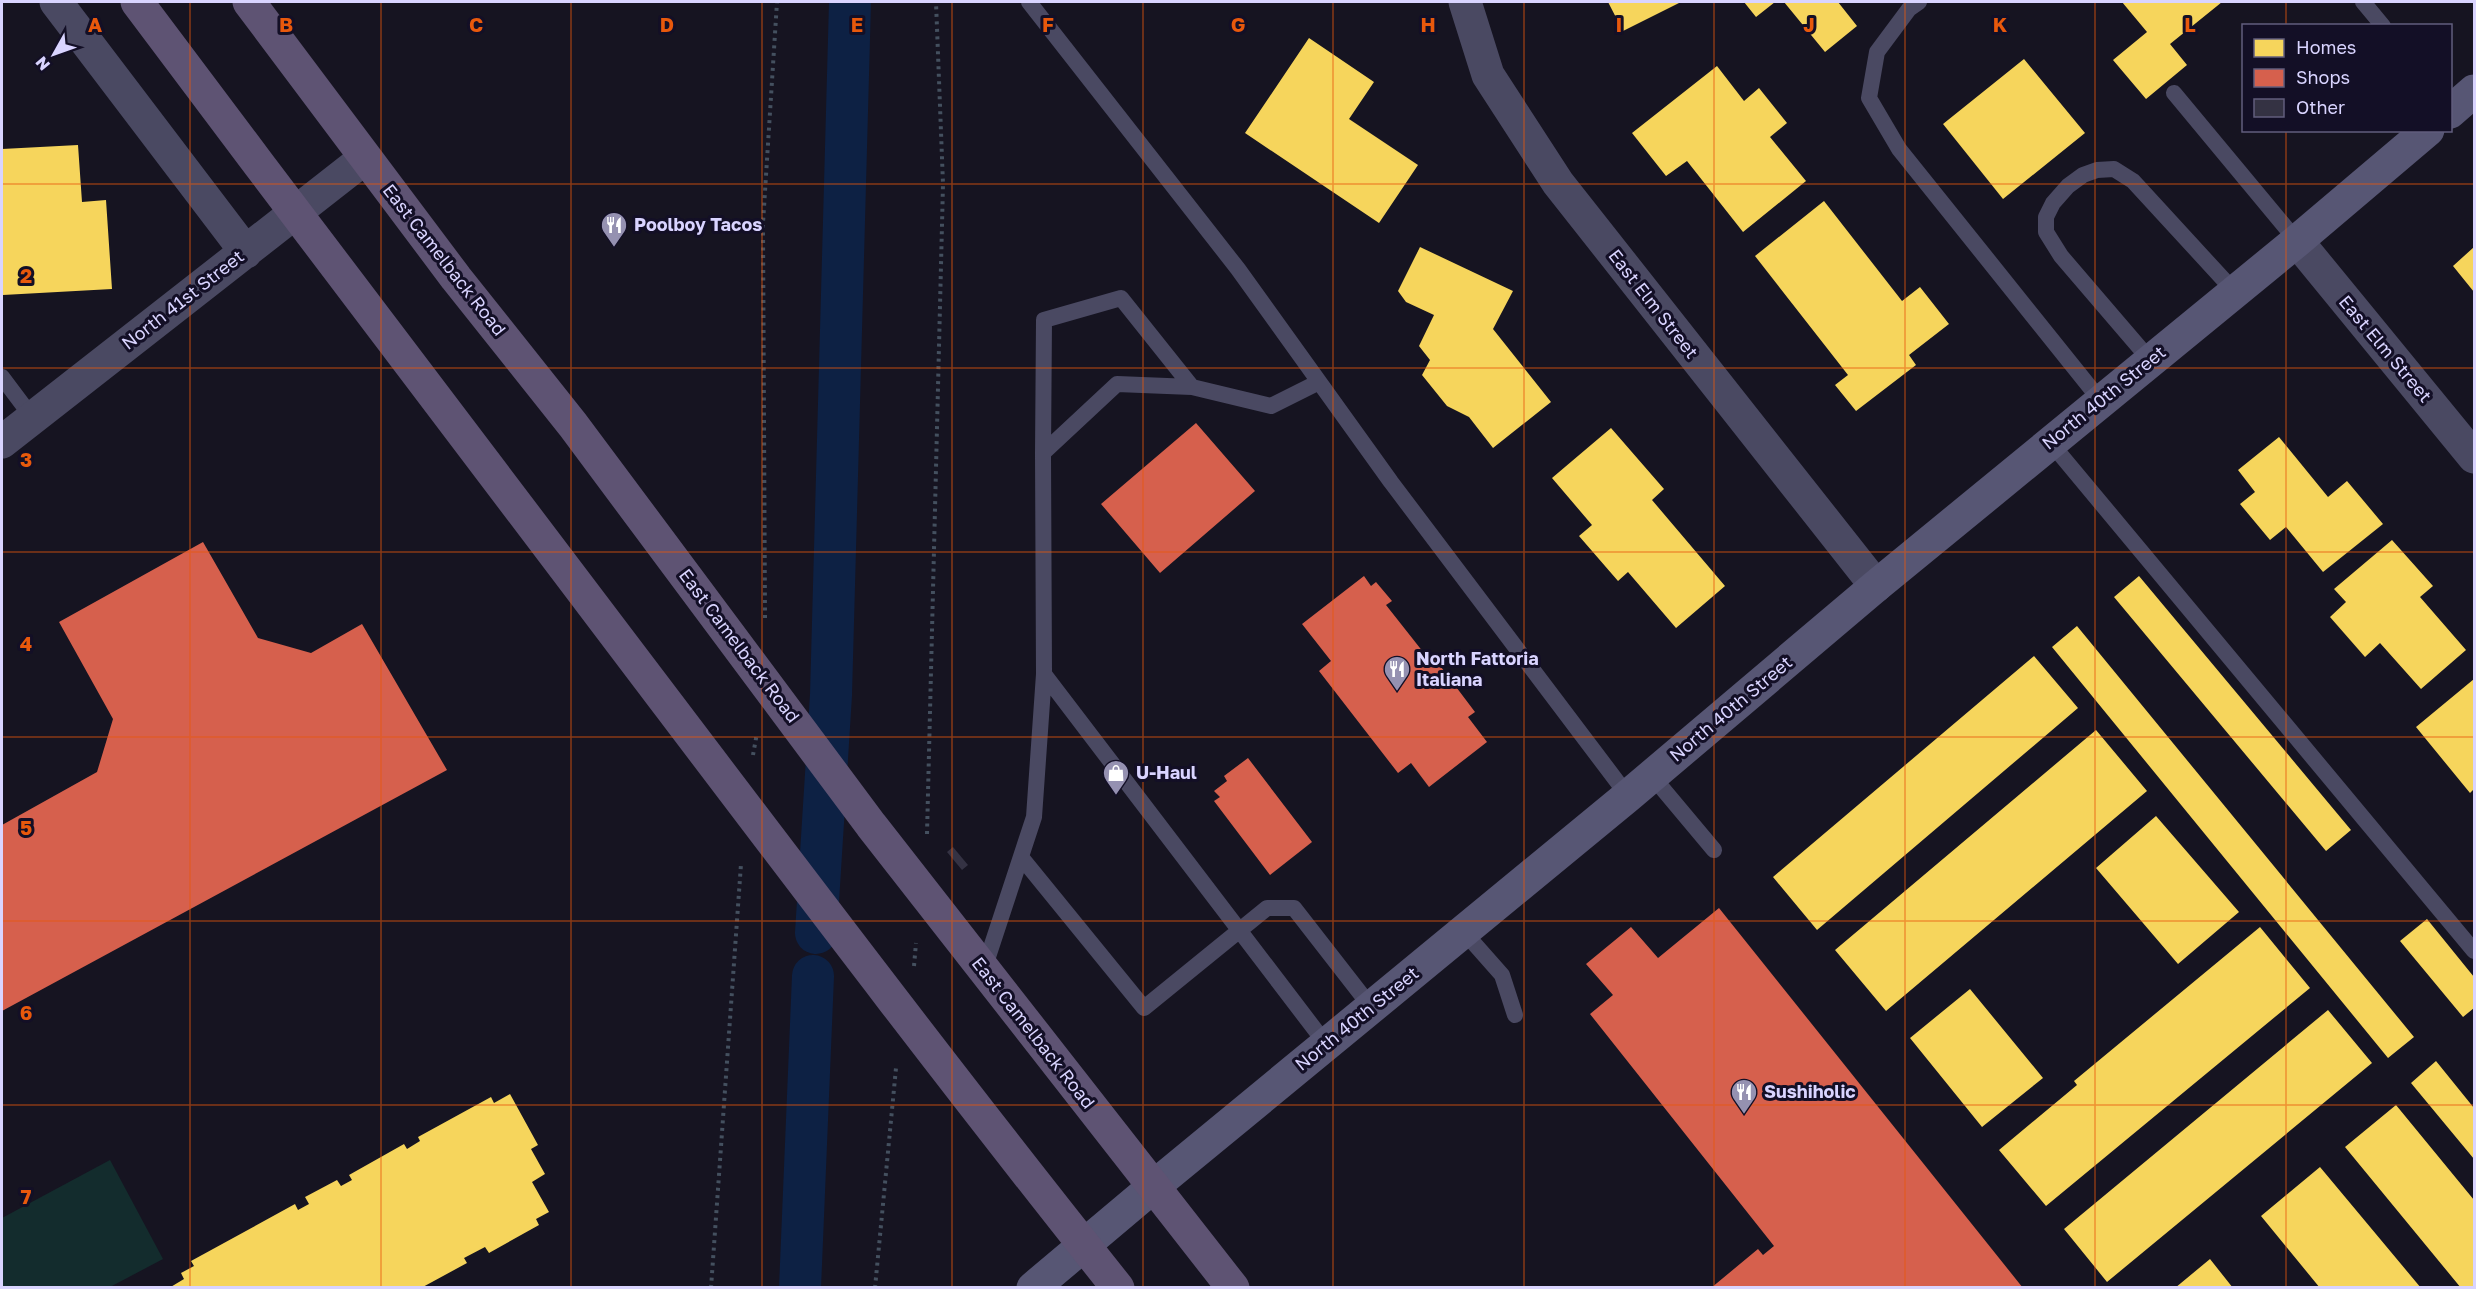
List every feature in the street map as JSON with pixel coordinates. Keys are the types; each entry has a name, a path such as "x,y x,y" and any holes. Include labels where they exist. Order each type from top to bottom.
{"main road":[{"path":"137,2 745,807 1118,1287"},
{"name":"East Camelback Road","path":"249,2 456,278 573,425 871,825 1233,1287"},
{"name":"North 40th Street","path":"1033,1287 1640,786 2050,442 2297,241 2425,132"}],"street":[{"path":"56,2 246,252"},
{"name":"East Elm Street","path":"1465,2 1488,75 1558,183 1876,586"},
{"name":"North 41st Street","path":"2,442 366,158"},
{"name":"East Elm Street","path":"2297,241 2475,457"}],"lane":[{"path":"1029,2 1238,269 1398,492 1640,786 1714,850"},
{"path":"1919,2 1909,9 1877,52 1869,98 1899,149 2101,401"},
{"path":"2363,2 2381,24"},
{"path":"2174,93 2297,241"},
{"path":"2151,361 2061,256 2046,232 2046,217 2053,203 2068,186 2083,175 2097,170 2114,169 2133,181 2235,292"},
{"path":"984,969 1034,817 1044,674 1044,320 1121,298 1192,387"},
{"path":"2,376 32,417"},
{"path":"1043,453 1117,384 1192,387 1271,406 1319,382"},
{"path":"2050,442 2475,951"},
{"path":"1044,674 1326,1044"},
{"path":"1021,857 1144,1008 1267,908 1294,908 1371,1007"},
{"path":"1464,932 1502,975 1515,1015"}],"path":[{"path":"765,620 763,223 777,2"},
{"path":"875,1287 895,1072 907,1018 927,827 943,184 936,2"},
{"path":"745,807 769,686"},
{"path":"711,1287 741,862"}],"green space":[{"path":"110,1160 163,1259 110,1287 2,1287 2,1218"}],"building: Homes":[{"path":"1608,2 1681,2 1623,31"},
{"path":"1744,2 1775,2 1756,17"},
{"path":"1784,2 1838,2 1857,26 1825,52"},
{"path":"2122,2 2222,2 2170,44 2187,65 2146,99 2113,60 2147,32"},
{"path":"1309,38 1374,82 1349,119 1418,165 1379,223 1245,133"},
{"path":"2024,59 2085,133 2003,199 1943,124"},
{"path":"1717,66 1744,101 1759,88 1787,123 1770,137 1806,181 1743,232 1687,161 1666,176 1632,133"},
{"path":"78,145 82,202 106,200 112,289 3,295 2,149"},
{"path":"1824,201 1902,301 1920,287 1949,324 1909,355 1916,365 1856,411 1835,385 1848,375 1755,256"},
{"path":"1420,247 1513,291 1493,329 1551,402 1493,448 1469,417 1447,406 1422,375 1430,360 1419,346 1434,315 1406,302 1398,291"},
{"path":"2474,247 2474,292 2453,266"},
{"path":"1611,428 1664,489 1652,500 1725,586 1676,628 1628,572 1618,581 1579,536 1592,525 1552,478"},
{"path":"2279,437 2328,497 2347,481 2383,524 2323,572 2286,527 2270,540 2240,504 2255,492 2238,470"},
{"path":"2392,540 2433,586 2420,597 2466,650 2421,689 2380,643 2365,657 2330,617 2346,602 2334,589"},
{"path":"2139,576 2351,830 2326,851 2114,597"},
{"path":"2077,626 2414,1037 2388,1058 2052,647"},
{"path":"2034,656 2078,708 1817,930 1773,877"},
{"path":"2474,679 2474,789 2470,793 2416,727"},
{"path":"2096,730 2147,791 1886,1011 1835,950"},
{"path":"2156,816 2239,912 2178,964 2096,868"},
{"path":"2427,919 2474,977 2474,1008 2463,1017 2400,941"},
{"path":"2260,927 2310,988 2046,1206 1999,1150 2077,1085 2074,1081"},
{"path":"1970,989 2043,1078 1982,1127 1910,1038"},
{"path":"2328,1010 2372,1063 2107,1282 2064,1229"},
{"path":"2436,1061 2474,1108 2474,1159 2411,1083"},
{"path":"510,1094 538,1145 531,1149 545,1174 532,1182 549,1212 536,1219 539,1225 489,1253 485,1247 464,1258 467,1263 421,1288 169,1288 184,1279 181,1273 194,1266 191,1261 295,1204 298,1210 309,1204 305,1197 337,1180 341,1186 352,1180 349,1175 404,1144 407,1149 420,1141 418,1137 491,1097 494,1103"},
{"path":"2396,1105 2474,1200 2474,1288 2461,1288 2345,1147"},
{"path":"2320,1167 2421,1288 2320,1288 2261,1216"},
{"path":"2210,1259 2233,1288 2175,1288"}],"building: Shops":[{"path":"1196,423 1255,491 1160,573 1101,504"},
{"path":"203,542 258,638 311,653 362,624 447,770 2,1011 2,825 97,772 113,719 59,622"},
{"name":"North Fattoria Italiana","path":"1364,576 1371,586 1376,582 1392,601 1386,605 1431,662 1435,659 1475,712 1468,717 1487,742 1429,787 1411,763 1398,773 1319,671 1331,661 1302,624"},
{"path":"1248,758 1312,842 1270,875 1214,801 1220,797 1214,791 1227,781 1224,776"},
{"path":"1719,908 2023,1288 1711,1288 1758,1249 1763,1255 1774,1246 1590,1014 1613,995 1586,964 1631,927 1658,958"}],"building: Other":[{"path":"953,847 968,865 962,870 947,852"}],"waterway":[{"path":"816,933 831,695 850,2"},
{"path":"800,1288 813,976"}],"place":[{"name":"Poolboy Tacos","path":"614,248"},
{"name":"North Fattoria Italiana","path":"1397,692"},
{"name":"U-Haul","path":"1116,796"},
{"name":"Sushiholic","path":"1744,1115"}]}
